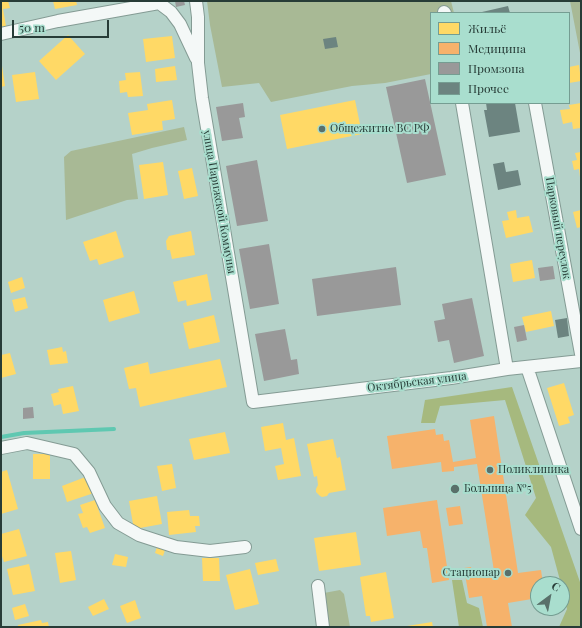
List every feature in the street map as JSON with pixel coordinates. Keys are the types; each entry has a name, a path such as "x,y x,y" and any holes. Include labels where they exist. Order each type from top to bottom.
{"street":[{"name":"улица Парижской Коммуны","path":"196,1 198,17 198,63 202,98 253,402"},
{"path":"1,34 159,3 171,12 180,24 198,63"},
{"path":"462,104 507,369"},
{"name":"Парковый переулок","path":"534,104 581,354"},
{"name":"Октябрьская улица","path":"253,402 444,379 507,369 581,361"},
{"path":"527,367 581,528"},
{"path":"1,448 27,442 74,454 89,472 105,506 118,523 139,535 176,547 210,551 245,547"},
{"path":"318,586 323,627"}],"green space":[{"path":"207,1 451,1 454,12 430,12 430,74 385,83 352,86 271,102 259,83 222,87"},
{"path":"570,1 581,1 581,58"},
{"path":"184,127 187,140 132,154 138,199 127,200 66,220 64,157 71,151"},
{"path":"512,387 581,585 581,627 559,627 564,616 570,616 570,576 559,576 551,547 525,515 536,498 505,400 440,406 435,423 421,423 425,400"},
{"path":"452,580 462,580 467,603 479,608 483,627 459,627"},
{"path":"340,590 344,594 350,627 325,627 324,593"}],"building: Жильё":[{"path":"1,1 8,1 10,8 3,9 6,26 1,27"},
{"path":"53,1 76,1 77,5 55,9"},
{"path":"68,35 85,54 56,80 39,61"},
{"path":"172,36 175,58 146,62 143,39"},
{"path":"579,65 581,81 570,83 570,67"},
{"path":"1,66 5,86 1,87"},
{"path":"175,66 177,80 156,82 155,69"},
{"path":"35,72 39,99 16,102 12,75"},
{"path":"140,72 143,96 128,97 127,92 120,93 119,81 126,80 125,73"},
{"path":"172,100 175,119 162,121 163,130 132,135 128,113 148,110 147,104"},
{"name":"Общежитие ВС РФ","path":"355,100 362,134 287,149 280,115"},
{"path":"581,103 581,128 573,129 572,122 563,124 560,110 570,109 569,105"},
{"path":"581,152 580,177 579,169 574,170 572,161 577,160 575,153"},
{"path":"163,162 168,195 144,199 139,165"},
{"path":"192,168 198,196 184,199 178,171"},
{"path":"516,210 517,218 529,216 533,232 506,238 502,221 509,220 507,212"},
{"path":"581,210 581,227 577,228 573,212"},
{"path":"116,231 124,257 99,265 97,259 90,261 83,242"},
{"path":"191,231 195,255 172,259 170,250 167,250 166,241 169,236"},
{"path":"532,260 535,278 513,282 510,264"},
{"path":"207,274 212,300 187,306 186,300 178,302 173,282"},
{"path":"22,277 25,288 11,293 8,282"},
{"path":"134,291 140,313 109,322 103,300"},
{"path":"25,297 28,308 15,312 12,300"},
{"path":"551,311 554,326 526,332 522,317"},
{"path":"214,315 220,342 189,349 183,323"},
{"path":"62,347 63,352 66,351 68,363 50,365 47,350"},
{"path":"10,353 16,374 1,378 1,355"},
{"path":"220,359 227,387 140,407 136,388 129,389 124,368 148,362 150,374"},
{"path":"564,383 574,415 568,417 570,423 559,426 547,388"},
{"path":"73,386 79,411 63,414 61,404 54,406 51,394 59,392 58,389"},
{"path":"283,423 286,440 294,438 301,476 278,480 275,466 284,464 281,448 265,451 261,427"},
{"path":"225,432 230,453 194,460 189,439"},
{"path":"333,439 337,458 340,457 346,490 329,493 327,496 322,497 316,492 318,485 317,476 314,477 307,444"},
{"path":"33,454 50,454 50,479 33,479"},
{"path":"172,464 176,488 162,491 157,466"},
{"path":"7,470 18,509 1,514 1,472"},
{"path":"88,476 94,493 67,502 62,486"},
{"path":"157,496 162,524 140,528 136,527 133,524 129,501"},
{"path":"95,500 105,528 90,533 87,527 83,528 78,514 83,513 80,505"},
{"path":"189,510 190,516 199,516 200,526 195,526 196,532 169,535 167,512"},
{"path":"19,529 27,556 4,562 1,553 1,534"},
{"path":"356,532 361,565 319,571 314,538"},
{"path":"158,544 166,547 163,556 155,553"},
{"path":"71,551 76,580 60,583 55,553"},
{"path":"115,554 128,557 126,567 112,565"},
{"path":"202,558 219,558 220,581 203,581"},
{"path":"276,559 279,571 258,575 255,563"},
{"path":"29,564 35,591 13,595 7,569"},
{"path":"250,569 259,604 235,610 226,575"},
{"path":"386,572 394,618 371,622 370,616 366,616 360,577"},
{"path":"104,599 109,609 93,616 88,607"},
{"path":"135,600 141,618 127,623 120,606"},
{"path":"25,604 29,616 15,620 12,608"},
{"path":"41,620 42,623 48,622 49,627 18,627 18,625"},
{"path":"432,622 433,627 407,627 407,626"}],"building: Медицина":[{"path":"494,416 518,573 541,570 542,576 530,576 530,599 508,603 512,627 487,627 482,596 469,598 464,568 471,567 472,574 494,571 477,464 454,467 454,471 442,472 441,462 392,469 387,436 435,429 436,435 443,434 444,441 449,440 453,462 476,458 470,420"},
{"path":"437,500 449,580 432,583 427,548 423,548 420,531 387,536 383,508"},
{"path":"460,506 463,524 449,526 446,508"}],"building: Промзона":[{"path":"175,1 184,1 185,5 176,7"},
{"path":"425,79 446,175 407,183 386,87"},
{"path":"243,103 245,117 239,118 243,138 222,141 216,107"},
{"path":"257,160 268,221 237,226 226,166"},
{"path":"269,244 279,304 250,309 239,249"},
{"path":"553,266 555,279 540,281 538,268"},
{"path":"396,267 401,305 317,316 312,279"},
{"path":"472,298 484,356 454,363 449,340 438,342 434,321 445,319 442,304"},
{"path":"524,325 527,340 517,342 514,327"},
{"path":"285,329 291,360 297,359 299,374 264,381 255,334"},
{"path":"33,407 34,418 23,419 23,408"}],"building: Прочее":[{"path":"508,6 510,12 482,12"},
{"path":"336,37 338,47 325,49 323,39"},
{"path":"486,104 515,104 520,132 489,137 484,110 487,110"},
{"path":"504,162 506,172 518,170 521,185 498,190 493,164"},
{"path":"567,318 569,336 558,338 555,320"}],"waterway":[{"path":"1,437 24,433 114,429"}],"place":[{"name":"Общежитие ВС РФ","path":"322,129"},
{"name":"Поликлиника","path":"490,470"},
{"name":"Больница №5","path":"455,489"},
{"name":"Стационар","path":"508,573"}]}
